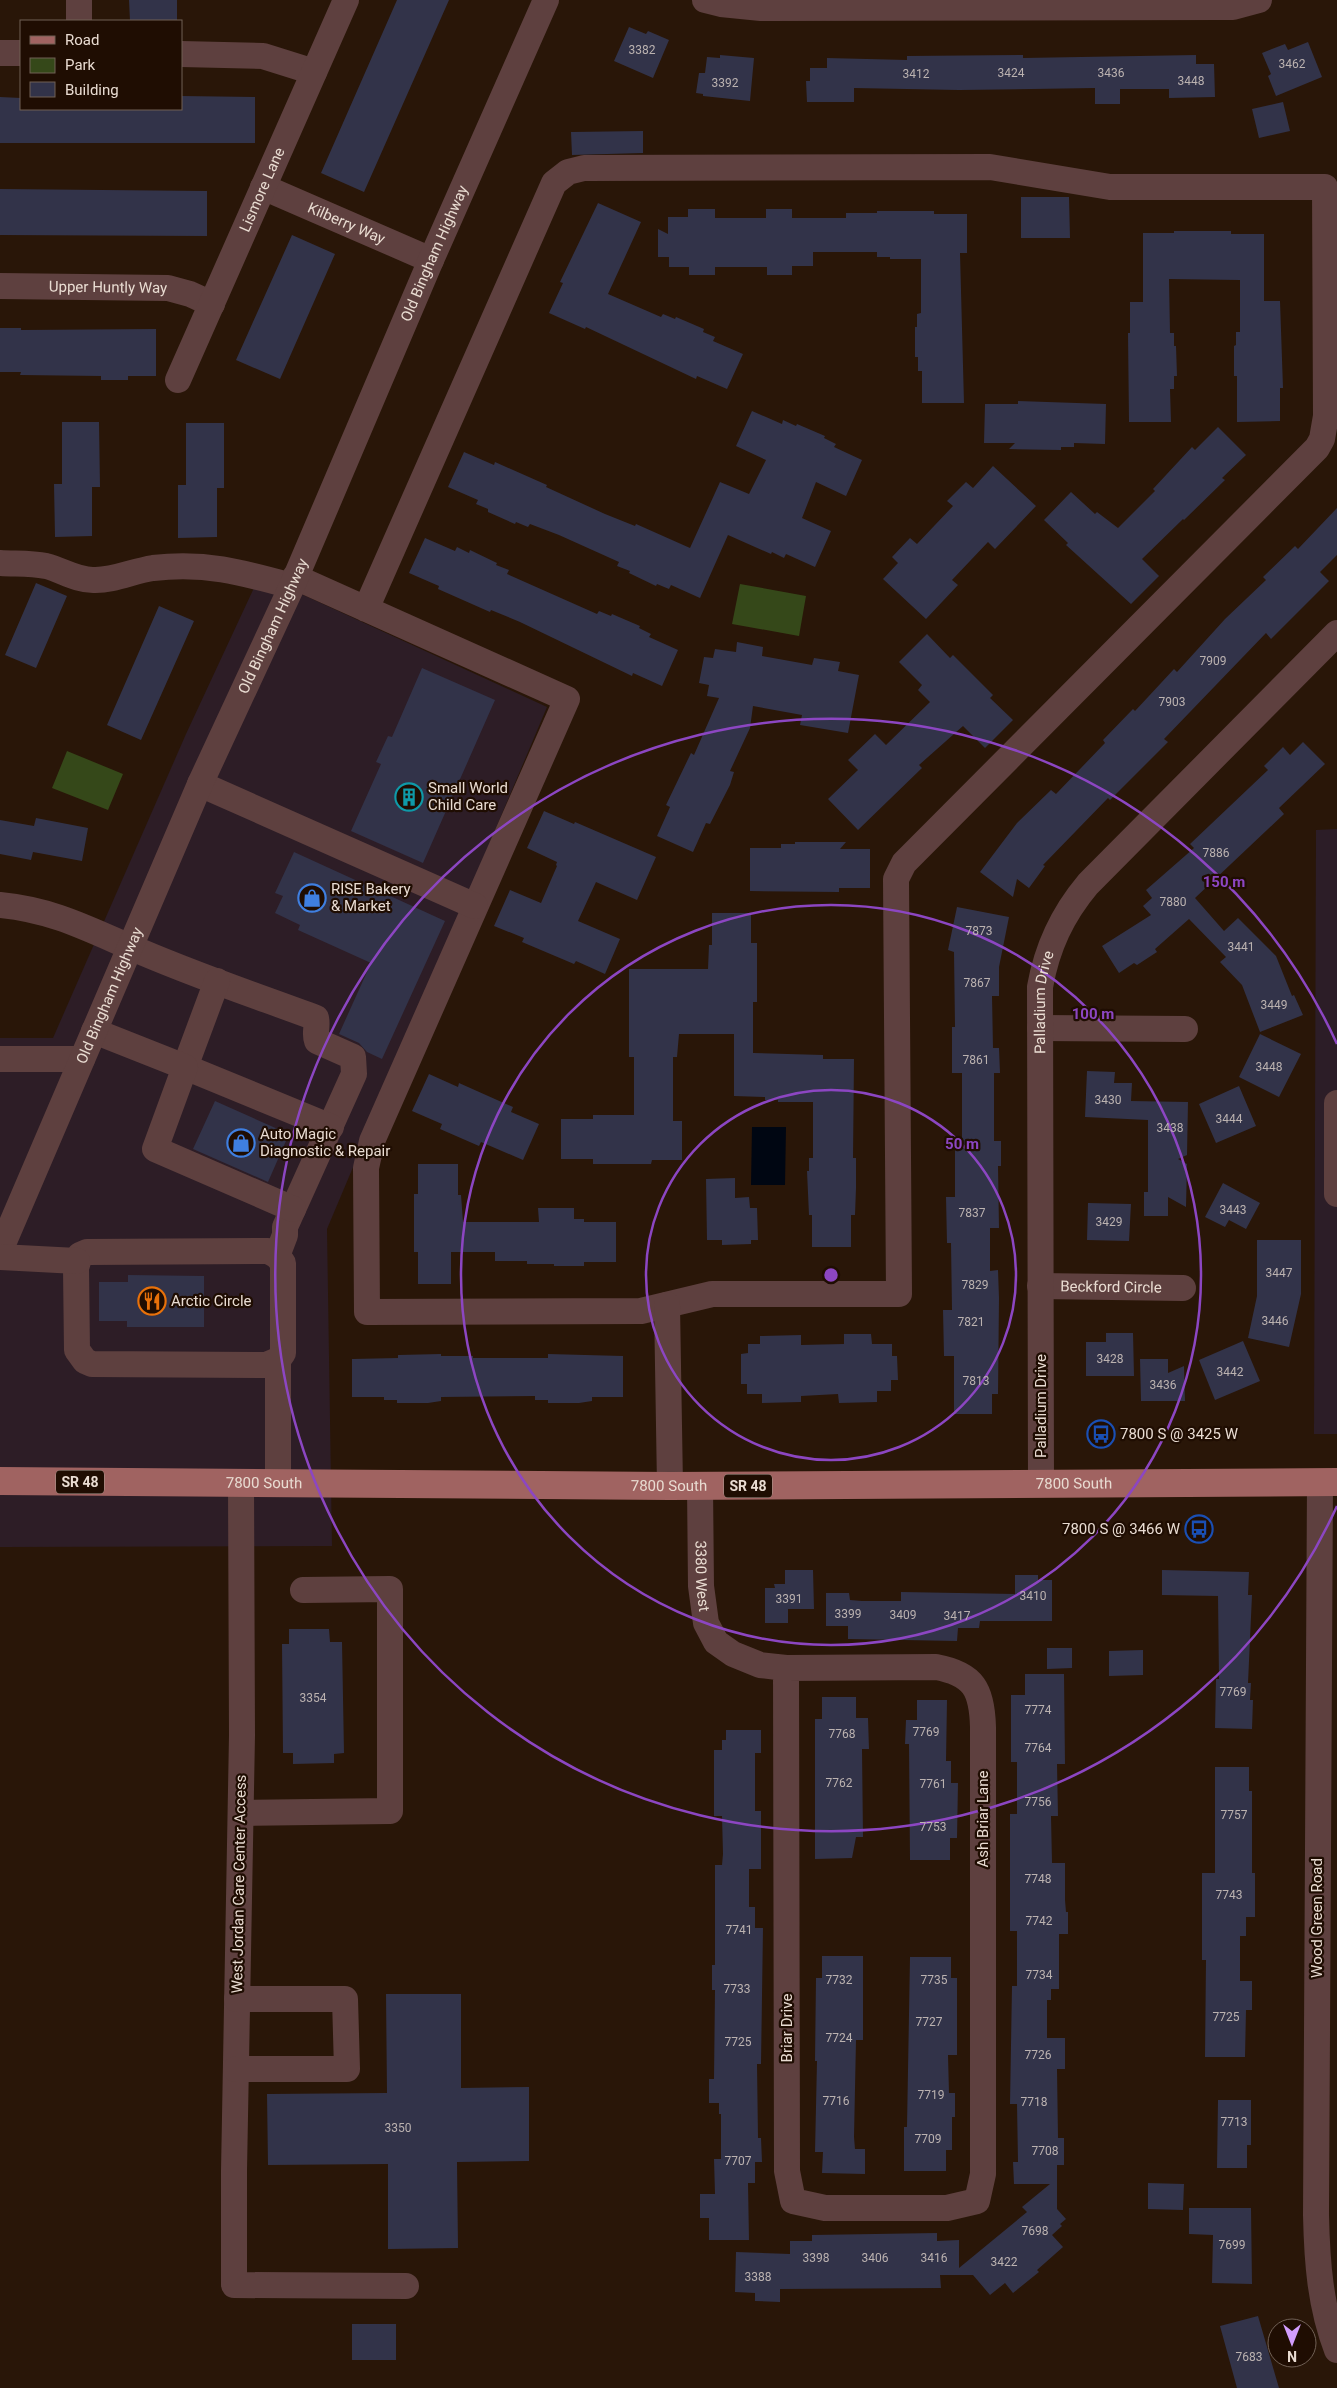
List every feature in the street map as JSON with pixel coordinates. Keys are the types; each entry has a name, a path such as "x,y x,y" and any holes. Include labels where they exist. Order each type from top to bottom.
{"main road":[{"name":"7800 South","path":"0,1481 670,1486 1328,1483"}],"street":[{"path":"79,0 79,20"},
{"name":"Lismore Lane","path":"178,380 346,0"},
{"name":"Old Bingham Highway","path":"0,1251 200,784 293,582 431,260 546,0"},
{"path":"705,0 731,6 761,8 873,4 1226,7 1259,0"},
{"path":"0,53 20,53"},
{"path":"182,54 263,56 314,72"},
{"path":"0,564 47,566 74,577 91,580 103,580 150,569 204,566 293,582 366,609 567,699 378,1126 368,1154 366,1168 366,1312 641,1311 712,1294 899,1294 896,879 904,863 1317,448 1322,439 1326,416 1325,188 1110,188 990,167 584,168 568,172 554,182 366,609"},
{"name":"Kilberry Way","path":"263,187 431,260"},
{"name":"Upper Huntly Way","path":"0,286 168,288 190,294 212,304"},
{"name":"Palladium Drive","path":"1041,1484 1040,987 1044,964 1060,922 1072,902 1088,884 1332,647"},
{"path":"200,784 475,906"},
{"path":"0,905 22,907 64,918 130,947 316,1018 318,1024 315,1036 317,1041 353,1057 354,1074 285,1226 285,1235 277,1256"},
{"path":"217,980 155,1149 293,1209"},
{"path":"1040,1028 1185,1029"},
{"path":"94,1031 330,1127"},
{"path":"0,1058 82,1059"},
{"path":"1337,1103 1337,1194"},
{"path":"268,1251 277,1256 282,1263 283,1353 278,1360 266,1365 92,1364 85,1361 77,1350 77,1261 80,1255 87,1252 268,1251"},
{"path":"0,1257 77,1261"},
{"name":"Beckford Circle","path":"1040,1286 1182,1288"},
{"path":"666,1305 670,1486"},
{"path":"278,1360 278,1483"},
{"name":"West Jordan Care Center Access","path":"242,1483 234,2285 406,2286"},
{"name":"Wood Green Road","path":"1328,1483 1327,2074 1318,2272 1330,2333 1337,2350"},
{"name":"3380 West","path":"700,1486 701,1586 706,1623 716,1642 733,1654"},
{"path":"240,1813 390,1811 390,1589 303,1590"},
{"name":"Ash Briar Lane","path":"733,1654 760,1665 786,1668 936,1668 962,1674 972,1682 979,1695 984,1727 983,2174 977,2201"},
{"name":"Briar Drive","path":"786,1668 787,2170 793,2201 824,2208 946,2208 977,2201"},
{"path":"236,2069 347,2069 345,1999 237,1999"}],"shaded area":[{"path":"260,575 547,707 327,1229 332,1546 0,1547 0,1038 53,1038 186,734"},
{"path":"1337,829 1337,1434 1314,1434 1316,830"},
{"path":"752,1127 786,1127 785,1185 751,1185"}],"green space":[{"path":"740,584 806,596 799,636 732,624"},
{"path":"67,751 123,774 108,810 52,788"}],"building":[{"path":"129,0 177,0 177,20 130,20"},
{"path":"397,0 449,0 364,192 321,173"},
{"path":"629,27 646,34 648,31 669,40 653,78 614,61"},
{"path":"1308,42 1322,77 1276,96 1268,76 1271,74 1262,53 1285,44 1288,50"},
{"path":"720,55 754,58 750,101 703,96 703,94 696,93 699,73 705,73 707,57 720,58"},
{"path":"1023,55 1023,58 1196,55 1196,64 1214,64 1215,97 1169,98 1169,89 1120,89 1120,104 1095,104 1095,88 959,90 854,88 854,102 807,102 806,81 810,81 810,68 827,68 827,58 907,60 907,56"},
{"path":"182,96 255,97 255,143 0,143 0,97 20,98 20,110 182,110"},
{"path":"1283,102 1290,131 1259,138 1252,109"},
{"path":"643,131 643,153 572,155 571,132"},
{"path":"0,189 207,191 207,236 0,235"},
{"path":"1021,197 1069,197 1070,238 1021,238"},
{"path":"598,203 641,222 608,294 661,317 663,314 675,319 676,317 704,329 703,332 715,337 713,341 743,354 727,389 697,376 696,379 586,327 585,329 549,313 563,283 560,282"},
{"path":"688,209 715,209 715,218 766,218 766,209 792,209 792,218 846,218 846,213 877,213 877,211 934,211 934,214 967,214 967,253 960,253 964,403 922,403 922,371 918,371 918,357 915,357 915,327 917,327 917,314 921,313 921,259 877,257 877,252 813,252 813,266 792,266 792,275 767,275 767,267 715,267 715,275 689,275 689,267 669,267 669,257 658,257 658,229 668,234 668,217 688,217"},
{"path":"1174,231 1231,231 1231,234 1264,234 1264,301 1280,301 1283,388 1280,388 1280,421 1237,422 1237,376 1234,376 1234,346 1236,345 1236,332 1240,332 1240,280 1169,279 1170,333 1174,333 1177,376 1174,376 1174,389 1170,389 1171,422 1129,422 1128,333 1130,333 1130,302 1143,302 1143,233 1174,233"},
{"path":"292,235 335,254 280,379 236,360"},
{"path":"0,328 21,328 21,330 156,329 156,376 128,376 128,380 101,380 101,376 20,375 21,372 0,372"},
{"path":"1018,401 1106,404 1105,444 1074,443 1074,447 1061,447 1061,450 1009,449 1015,443 984,443 985,404 1018,404"},
{"path":"752,411 782,424 783,420 825,436 824,438 836,444 834,447 862,460 846,496 816,482 802,518 831,531 815,567 786,554 784,558 772,552 771,554 728,535 700,598 671,585 669,589 657,584 656,586 617,566 619,562 559,535 530,524 528,527 516,522 515,524 488,512 488,509 476,504 478,500 448,487 464,452 494,465 495,462 605,514 635,526 636,524 690,548 720,482 749,494 766,460 736,446"},
{"path":"62,422 99,422 100,487 92,487 92,536 55,537 54,484 62,484"},
{"path":"186,423 224,423 224,488 217,488 217,537 178,538 178,485 186,485"},
{"path":"1218,427 1246,455 1222,478 1225,480 1142,559 1159,576 1131,604 1066,545 1068,543 1044,520 1071,492 1095,514 1097,512 1118,528 1155,491 1153,489 1192,447 1195,450"},
{"path":"993,466 1036,506 995,549 988,542 952,580 958,585 926,619 883,579 898,563 892,557 910,538 917,544 953,506 947,501 966,482 973,488"},
{"path":"1337,508 1337,555 1320,572 1329,581 1271,639 1266,633 1164,739 1168,742 1110,800 1108,798 1043,865 1045,866 1029,888 1017,879 1013,897 980,872 1017,823 1051,790 1056,794 1105,743 1103,740 1133,709 1135,711 1174,669 1177,672 1225,619 1266,580 1263,577 1295,546 1298,549"},
{"path":"425,538 455,551 457,547 469,553 470,550 509,570 507,574 597,614 599,611 611,616 612,614 640,626 639,628 651,634 649,637 678,650 662,686 633,673 632,676 520,622 491,610 490,612 438,589 439,586 409,573"},
{"path":"36,583 67,596 36,668 5,655"},
{"path":"159,606 194,621 141,740 107,725"},
{"path":"927,634 950,658 953,655 993,695 990,698 1013,720 985,748 963,726 919,765 922,768 858,830 828,799 858,770 848,760 875,734 886,745 930,702 918,690 922,685 899,662"},
{"path":"737,642 763,647 762,656 812,665 814,658 840,662 838,671 859,675 848,733 800,725 802,715 753,706 750,728 730,771 734,772 730,785 710,824 706,823 693,852 657,836 670,807 666,805 691,753 694,755 719,698 707,696 709,685 699,683 704,657 713,658 715,649 736,652"},
{"name":"Small World Child Care","path":"422,668 495,700 423,863 351,831 381,764 376,762 388,736 392,737"},
{"path":"1303,742 1325,764 1279,808 1284,814 1195,898 1224,931 1238,918 1276,956 1292,996 1294,995 1303,1015 1260,1032 1242,985 1220,962 1226,957 1189,919 1155,949 1157,952 1137,965 1134,963 1119,973 1102,946 1151,915 1143,906 1152,898 1146,890 1194,848 1190,844 1268,770 1264,766 1283,747 1290,755"},
{"path":"544,811 574,824 575,822 656,857 637,900 596,882 578,921 620,939 605,974 576,961 574,964 522,942 524,938 494,926 510,890 541,903 557,862 527,848"},
{"path":"36,818 88,828 82,861 33,852 31,860 0,854 0,820 34,826"},
{"path":"795,842 846,842 840,849 870,849 870,888 839,888 839,892 750,891 750,848 781,848 781,844 795,844"},
{"path":"294,852 445,921 382,1059 367,1052 359,1043 339,1034 371,963 298,930 300,925 275,913 283,896 275,893"},
{"path":"957,907 1009,917 999,967 999,996 992,996 993,1048 999,1048 1000,1073 994,1073 994,1141 1001,1141 1001,1166 998,1166 999,1228 990,1228 990,1271 998,1270 999,1298 998,1394 992,1394 992,1414 954,1414 954,1356 944,1356 943,1310 952,1310 951,1243 947,1243 946,1197 955,1197 955,1141 962,1141 962,1073 952,1073 952,1027 955,1027 954,952 948,950"},
{"path":"712,913 751,913 751,943 757,943 757,1002 753,1002 753,1053 823,1055 823,1059 854,1059 853,1158 856,1158 856,1188 855,1215 851,1215 851,1247 812,1247 812,1215 809,1215 807,1171 809,1171 809,1158 813,1158 813,1102 778,1102 778,1100 765,1100 765,1097 734,1096 734,1034 679,1034 677,1057 673,1057 673,1121 682,1121 682,1160 652,1160 651,1164 593,1164 593,1159 561,1159 561,1119 593,1119 593,1115 634,1115 634,1057 629,1057 629,969 708,969 709,945 712,945"},
{"path":"1260,1034 1301,1054 1279,1097 1239,1077"},
{"path":"1087,1071 1115,1072 1114,1083 1132,1083 1131,1101 1188,1102 1187,1155 1178,1159 1187,1164 1186,1207 1168,1197 1168,1216 1144,1216 1144,1192 1148,1192 1148,1120 1085,1117"},
{"path":"429,1074 458,1087 459,1083 513,1107 511,1112 539,1124 523,1160 481,1142 479,1146 440,1129 442,1124 412,1111"},
{"path":"1239,1086 1256,1126 1216,1143 1199,1104"},
{"name":"Auto Magic Diagnostic & Repair","path":"215,1101 289,1134 268,1182 193,1149"},
{"path":"418,1164 458,1164 458,1195 461,1195 463,1222 539,1222 538,1208 574,1208 574,1219 584,1219 584,1222 616,1222 616,1262 584,1262 584,1266 554,1266 554,1264 527,1264 527,1261 495,1261 495,1252 451,1252 451,1284 418,1284 418,1252 414,1252 414,1194 418,1194"},
{"path":"735,1178 735,1198 749,1197 750,1208 757,1208 758,1240 751,1240 751,1244 722,1245 722,1240 707,1240 706,1179"},
{"path":"1223,1183 1260,1203 1246,1229 1229,1220 1225,1227 1205,1217"},
{"path":"1088,1203 1131,1204 1129,1241 1087,1240"},
{"path":"1257,1240 1301,1240 1301,1294 1289,1347 1248,1338 1257,1296"},
{"name":"Arctic Circle","path":"128,1275 204,1276 204,1327 127,1327 127,1321 99,1321 99,1282 128,1282"},
{"path":"1106,1333 1133,1333 1134,1376 1086,1376 1086,1342 1106,1342"},
{"path":"844,1334 871,1334 872,1344 892,1344 892,1356 897,1356 898,1380 891,1380 891,1391 877,1391 877,1402 839,1403 838,1394 801,1396 801,1402 762,1403 762,1394 747,1394 747,1384 741,1384 741,1354 748,1353 748,1344 760,1344 760,1336 801,1335 801,1345 844,1344"},
{"path":"1243,1341 1260,1381 1215,1400 1199,1360"},
{"path":"441,1354 441,1356 473,1356 473,1358 548,1358 548,1354 623,1356 623,1397 592,1397 592,1401 579,1403 548,1403 548,1400 535,1400 535,1396 441,1397 441,1401 428,1403 397,1403 397,1400 384,1400 384,1397 352,1397 352,1359 398,1358 398,1355"},
{"path":"1140,1359 1168,1359 1168,1373 1184,1366 1185,1401 1141,1401"},
{"path":"785,1570 813,1570 814,1609 788,1609 788,1623 765,1623 765,1588 775,1588 774,1584 785,1584"},
{"path":"1162,1570 1249,1572 1248,1595 1252,1595 1248,1683 1251,1683 1250,1700 1253,1700 1252,1729 1215,1728 1216,1679 1219,1679 1218,1596 1162,1595"},
{"path":"1015,1575 1038,1575 1038,1580 1052,1580 1052,1621 980,1621 979,1628 958,1628 957,1641 848,1639 848,1626 826,1626 826,1593 849,1593 850,1600 862,1601 901,1601 901,1592 1015,1594"},
{"path":"289,1629 329,1629 330,1642 342,1642 344,1753 334,1754 334,1763 293,1764 293,1753 283,1753 282,1644 289,1644"},
{"path":"1047,1648 1072,1648 1072,1668 1047,1669"},
{"path":"1143,1650 1143,1675 1109,1676 1109,1651"},
{"path":"1025,1674 1064,1674 1065,1764 1057,1764 1058,1816 1051,1816 1052,1863 1065,1863 1065,1900 1066,1912 1068,1912 1068,1934 1059,1934 1059,1989 1051,1989 1051,2000 1047,2000 1047,2038 1065,2038 1065,2069 1057,2069 1058,2138 1064,2138 1064,2165 1057,2165 1057,2209 1066,2219 1060,2224 1062,2226 1052,2235 1063,2247 1037,2270 1039,2272 1013,2293 1005,2283 990,2295 973,2275 940,2275 941,2288 780,2289 780,2302 755,2301 755,2293 735,2292 736,2252 790,2254 790,2241 812,2241 812,2235 937,2233 937,2241 959,2240 959,2268 1027,2212 1022,2207 1050,2184 1014,2184 1013,2162 1018,2162 1017,2104 1010,2104 1012,1986 1017,1986 1017,1931 1010,1931 1010,1814 1017,1814 1017,1762 1011,1762 1011,1695 1025,1695"},
{"path":"822,1697 856,1697 856,1718 868,1718 869,1749 862,1749 863,1837 856,1837 852,1858 815,1859 815,1719 822,1719"},
{"path":"917,1700 947,1700 946,1761 951,1761 951,1783 958,1783 957,1838 950,1838 950,1860 910,1860 909,1744 905,1744 906,1720 917,1720"},
{"path":"726,1730 761,1730 761,1753 755,1753 755,1811 761,1811 761,1869 749,1869 749,1907 755,1907 755,1928 763,1928 761,2064 757,2064 758,2138 761,2138 762,2162 755,2162 755,2183 748,2183 749,2240 709,2240 709,2218 700,2218 700,2194 715,2194 714,2159 721,2159 721,2114 719,2114 719,2103 709,2103 709,2079 714,2079 715,1990 712,1990 712,1965 715,1965 715,1865 722,1865 723,1854 722,1816 714,1816 714,1750 722,1750 722,1740 726,1740"},
{"path":"1215,1767 1249,1767 1249,1791 1252,1791 1252,1873 1255,1873 1255,1917 1246,1917 1246,1936 1240,1936 1240,1981 1252,1981 1252,2010 1246,2010 1245,2057 1205,2057 1206,1960 1202,1960 1202,1873 1215,1873"},
{"path":"822,1956 863,1956 863,2040 856,2040 854,2137 855,2149 865,2149 865,2174 822,2173 823,2152 815,2152 816,1978 822,1978"},
{"path":"910,1957 951,1957 951,1978 957,1978 957,2055 948,2055 949,2093 955,2093 955,2117 952,2117 952,2150 946,2150 946,2171 904,2171 904,2127 907,2127"},
{"path":"386,1994 461,1994 461,2088 529,2087 529,2161 457,2162 458,2248 388,2249 388,2164 268,2165 267,2094 387,2093"},
{"path":"1218,2100 1251,2100 1251,2145 1247,2145 1247,2168 1217,2168"},
{"path":"1148,2183 1184,2184 1183,2210 1148,2209"},
{"path":"1189,2208 1251,2208 1252,2284 1212,2283 1213,2235 1189,2234"},
{"path":"1258,2316 1267,2347 1267,2368 1273,2368 1279,2388 1237,2388 1220,2326"},
{"path":"352,2324 396,2324 396,2360 352,2360"}],"place":[{"name":"Small World Child Care","path":"409,797"},
{"name":"RISE Bakery & Market","path":"312,898"},
{"name":"Auto Magic Diagnostic & Repair","path":"241,1143"},
{"name":"Arctic Circle","path":"152,1301"},
{"name":"7800 S @ 3425 W","path":"1101,1434"},
{"name":"7800 S @ 3466 W","path":"1199,1529"}]}
